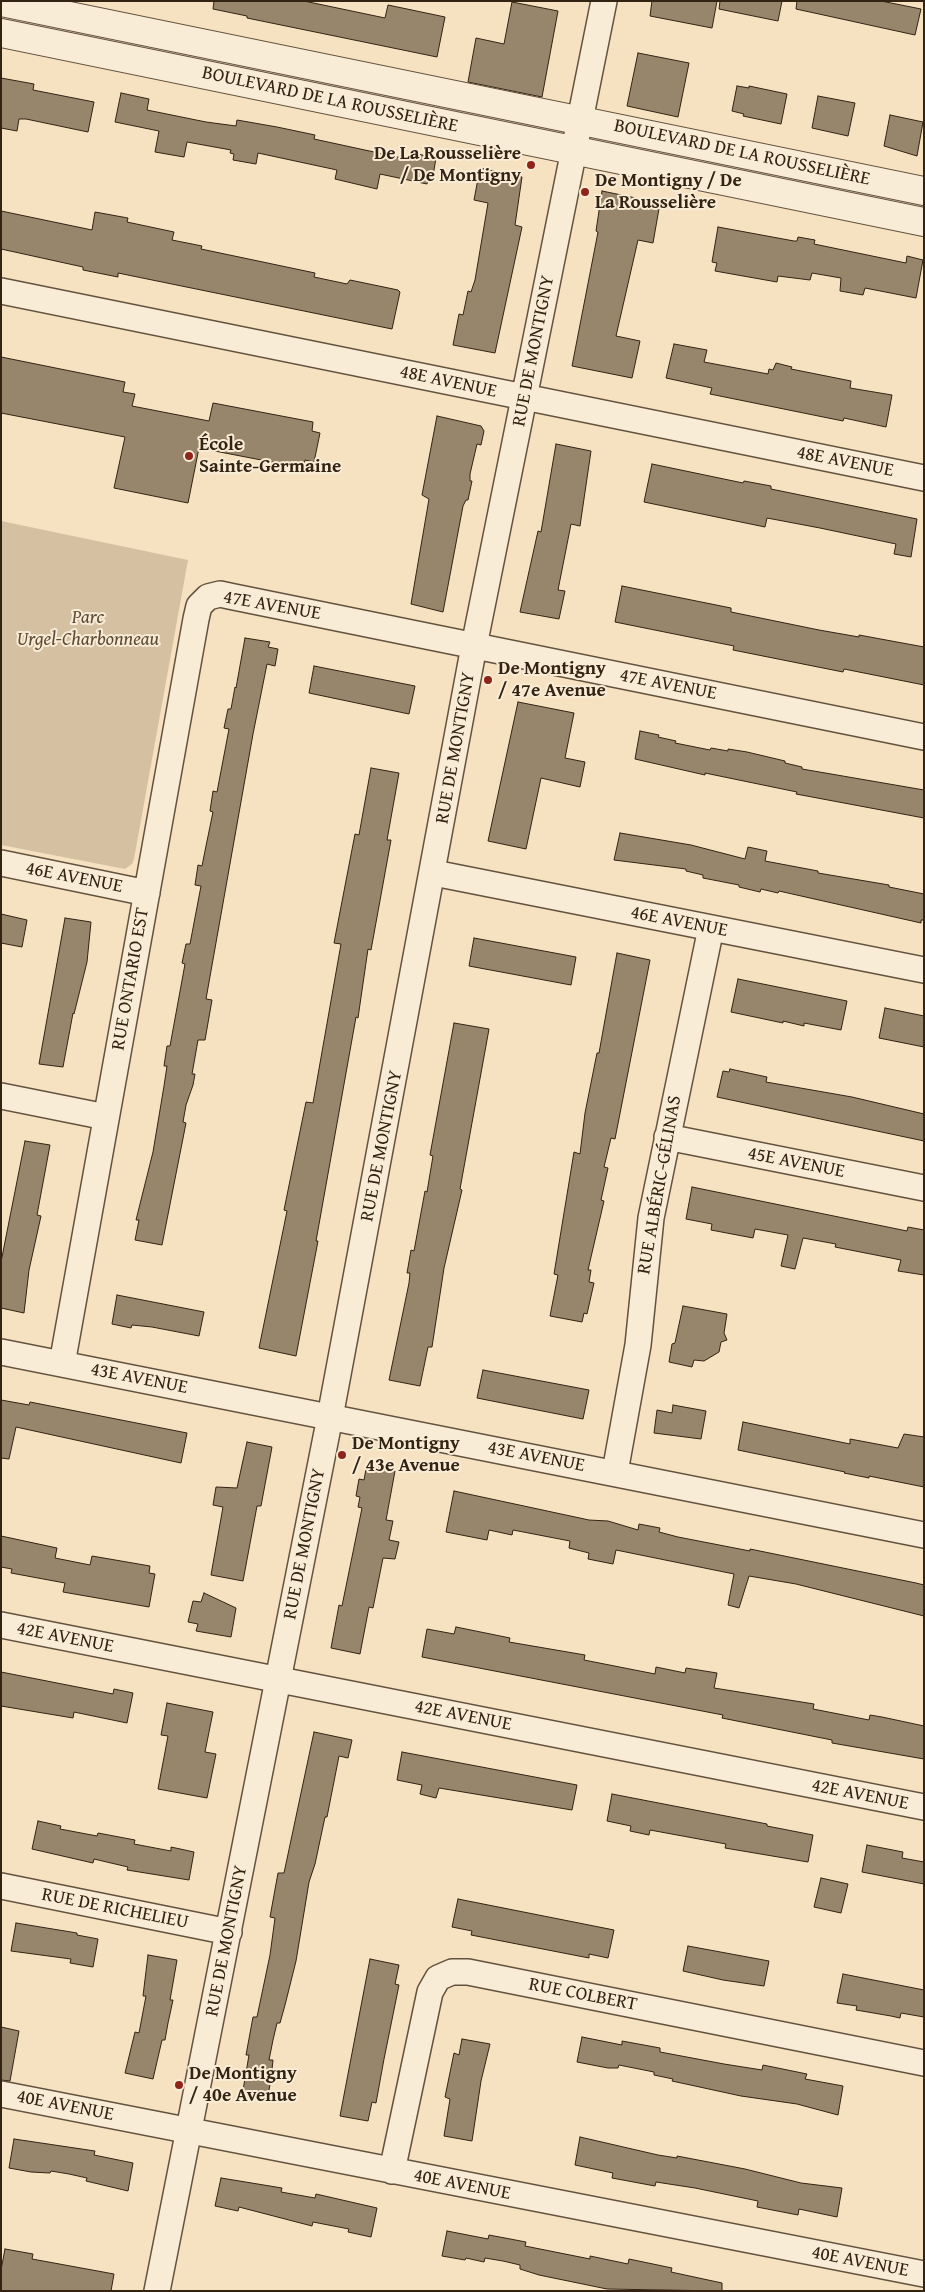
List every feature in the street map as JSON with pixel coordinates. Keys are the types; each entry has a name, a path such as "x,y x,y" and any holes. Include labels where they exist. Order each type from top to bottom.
{"street":[{"name":"RUE DE MONTIGNY","path":"156,2291 190,2130 330,1417 434,873 474,646 604,1"},
{"name":"BOULEVARD DE LA ROUSSELIÈRE","path":"1,2 924,191"},
{"name":"BOULEVARD DE LA ROUSSELIÈRE","path":"1,33 924,222"},
{"name":"48E AVENUE","path":"1,291 924,478"},
{"name":"47E AVENUE","path":"208,597 220,594 924,737"},
{"name":"RUE ONTARIO EST","path":"62,1364 196,619 199,606 208,597"},
{"name":"46E AVENUE","path":"1,863 147,893"},
{"name":"46E AVENUE","path":"434,873 924,970"},
{"name":"RUE ALBÉRIC-GÉLINAS","path":"614,1472 638,1346 650,1218 710,928"},
{"path":"1,1096 106,1117"},
{"name":"45E AVENUE","path":"668,1137 924,1188"},
{"name":"43E AVENUE","path":"1,1352 924,1534"},
{"name":"42E AVENUE","path":"1,1625 924,1808"},
{"name":"RUE DE RICHELIEU","path":"1,1886 229,1932"},
{"name":"RUE COLBERT","path":"392,2171 430,1992 438,1978 452,1972 468,1972 924,2063"},
{"name":"40E AVENUE","path":"1,2094 924,2274"}],"green space":[{"name":"Parc Urgel-Charbonneau","path":"1,521 188,560 134,859 132,864 125,869 1,845"}],"building":[{"path":"214,1 304,1 385,18 388,5 445,17 437,57 247,18 247,16 213,9"},
{"path":"652,1 717,1 712,28 650,16"},
{"path":"720,1 782,1 778,21 719,9"},
{"path":"797,1 881,1 921,9 915,35 796,9"},
{"path":"512,2 558,11 542,97 468,82 476,38 504,44"},
{"path":"638,53 689,63 678,117 627,106"},
{"path":"1,78 34,84 33,90 94,102 88,132 26,119 19,119 17,131 1,128"},
{"path":"737,86 749,88 749,86 787,94 781,124 743,116 744,114 732,111"},
{"path":"121,93 149,99 147,110 236,126 237,120 277,127 315,135 314,139 411,160 413,153 436,158 432,182 428,181 427,184 380,174 377,189 335,179 337,170 258,153 256,164 233,160 234,154 230,153 231,150 187,142 184,157 155,152 159,131 115,122"},
{"path":"818,96 855,103 848,136 812,128"},
{"path":"890,115 923,122 917,156 884,146"},
{"path":"480,168 522,177 515,225 522,227 495,353 453,345 459,314 463,315 468,291 471,292 475,280 488,203 474,200"},
{"path":"602,191 660,203 653,243 638,240 616,336 640,341 632,378 572,366 598,232 596,231"},
{"path":"1,211 92,230 95,212 128,218 127,222 174,232 172,240 202,246 201,249 315,273 314,277 347,284 350,280 398,290 400,292 392,329 118,273 118,277 83,270 83,267 1,249"},
{"path":"718,227 794,241 797,241 798,237 815,240 814,244 906,263 907,256 923,260 916,298 865,288 863,295 840,291 841,278 812,273 810,280 778,276 777,282 715,271 717,263 712,262"},
{"path":"674,344 707,350 704,362 768,374 769,369 773,370 776,363 792,367 791,369 851,381 850,388 892,395 886,427 844,418 843,421 710,394 712,388 666,378"},
{"path":"1,357 125,382 123,392 135,394 132,406 209,421 213,403 313,422 312,431 320,433 314,462 305,460 303,468 199,448 188,503 114,488 125,437 1,413"},
{"path":"437,416 481,426 484,431 481,445 477,444 470,474 470,481 472,481 468,500 466,500 463,506 443,612 411,604 429,499 422,495"},
{"path":"556,444 591,451 580,526 571,524 558,590 565,591 559,619 520,612 538,531 541,532"},
{"path":"652,464 743,483 744,481 771,486 771,489 917,519 911,557 894,554 896,544 820,528 767,518 765,527 644,502"},
{"path":"622,586 731,608 731,612 819,630 924,647 924,685 844,669 843,672 733,650 734,646 615,622"},
{"path":"245,638 270,642 268,647 278,649 275,666 267,664 253,734 206,999 212,1000 205,1040 198,1040 192,1074 195,1074 186,1105 183,1122 186,1123 162,1245 135,1240 139,1220 136,1220 153,1152 167,1066 164,1066 167,1046 170,1046 185,964 182,963 186,944 190,944 201,886 195,885 198,865 202,866 213,812 210,811 213,791 217,792 229,729 224,728 228,709 231,709 236,688"},
{"path":"314,666 415,686 409,714 309,693"},
{"path":"518,702 574,713 565,758 585,762 580,787 541,778 526,849 488,841"},
{"path":"640,731 659,735 658,737 676,741 675,743 710,750 711,748 747,752 785,761 785,763 802,767 802,769 924,790 924,818 796,794 797,792 705,773 705,775 635,759"},
{"path":"371,768 399,773 387,840 391,840 371,950 368,949 358,1018 356,1017 316,1241 318,1241 296,1356 259,1348 287,1211 284,1210 306,1102 313,1103 341,944 334,943 355,834 359,835"},
{"path":"620,833 691,845 745,859 748,847 767,851 765,861 818,871 818,873 889,885 889,887 924,894 924,920 921,920 921,923 779,891 778,893 761,889 760,892 739,887 739,885 703,878 703,875 686,871 686,869 614,860"},
{"path":"1,914 27,920 22,947 1,943"},
{"path":"65,918 91,922 87,962 73,1013 63,1067 39,1064"},
{"path":"474,938 576,957 571,985 469,966"},
{"path":"617,953 650,960 615,1139 611,1138 604,1167 608,1168 601,1200 604,1201 588,1270 591,1270 589,1282 594,1283 587,1314 584,1313 582,1322 550,1316 558,1275 554,1274 574,1152 580,1154 585,1113 597,1053 599,1053"},
{"path":"738,979 847,1001 841,1030 804,1023 804,1026 783,1021 783,1023 731,1012"},
{"path":"885,1008 924,1016 924,1047 879,1038"},
{"path":"454,1023 489,1029 460,1189 462,1190 444,1268 432,1347 428,1347 420,1386 389,1380 409,1283 410,1273 407,1273 411,1250 414,1251 425,1191 427,1192 433,1156 430,1155"},
{"path":"730,1069 767,1077 766,1082 852,1097 924,1114 924,1141 717,1097 723,1071 729,1072"},
{"path":"25,1141 50,1145 37,1215 41,1216 29,1270 24,1313 1,1308 1,1262"},
{"path":"692,1187 907,1231 908,1227 924,1230 924,1275 898,1271 901,1260 835,1247 836,1244 803,1238 795,1269 781,1266 788,1235 755,1229 753,1238 711,1230 712,1224 686,1219"},
{"path":"117,1295 204,1312 199,1336 152,1327 132,1325 131,1328 112,1324"},
{"path":"683,1306 727,1314 724,1333 727,1340 721,1342 719,1352 704,1361 694,1360 692,1367 669,1362"},
{"path":"483,1370 589,1390 583,1419 477,1398"},
{"path":"1,1400 29,1405 30,1402 187,1433 181,1463 16,1427 9,1459 1,1458"},
{"path":"673,1405 706,1411 701,1439 654,1433 657,1410 672,1413"},
{"path":"743,1422 850,1444 850,1439 898,1448 904,1434 924,1437 924,1487 869,1476 869,1478 738,1450"},
{"path":"247,1442 272,1447 261,1506 257,1506 243,1581 211,1575 223,1507 213,1505 216,1487 237,1488"},
{"path":"375,1467 395,1471 386,1520 393,1521 389,1540 399,1542 395,1559 383,1558 373,1608 369,1607 360,1654 331,1648 339,1605 342,1606 362,1508 358,1507 360,1497 356,1496 359,1479 364,1480 366,1469 374,1471"},
{"path":"454,1491 589,1520 608,1521 638,1530 639,1524 660,1528 659,1532 678,1537 750,1551 750,1549 924,1585 924,1616 796,1584 749,1576 739,1608 728,1605 734,1574 616,1550 613,1564 588,1559 589,1553 569,1548 570,1541 513,1530 512,1535 489,1530 487,1540 446,1532"},
{"path":"1,1536 57,1548 55,1558 90,1565 92,1556 150,1566 149,1573 155,1574 149,1607 63,1592 65,1583 11,1573 12,1569 1,1567"},
{"path":"204,1593 236,1608 231,1637 196,1631 198,1624 188,1622 193,1601 201,1602"},
{"path":"456,1627 510,1638 509,1642 585,1655 584,1660 655,1674 656,1667 685,1673 686,1668 717,1673 714,1688 814,1704 813,1709 869,1720 870,1715 924,1726 924,1759 832,1743 832,1740 722,1718 723,1715 422,1657 427,1629 454,1634"},
{"path":"1,1672 113,1694 114,1689 133,1693 127,1723 74,1712 73,1718 1,1706"},
{"path":"167,1703 213,1712 205,1752 216,1754 207,1798 158,1789 168,1736 161,1735"},
{"path":"314,1732 352,1740 348,1758 339,1756 327,1817 325,1817 315,1864 309,1882 296,1961 280,2023 277,2023 269,2060 273,2060 267,2101 242,2096 249,2055 246,2055 253,2017 257,2017 270,1955 275,1918 270,1917 278,1873 284,1873"},
{"path":"402,1752 577,1785 572,1810 439,1788 436,1798 420,1794 422,1785 397,1780"},
{"path":"612,1794 767,1824 767,1826 813,1835 808,1862 725,1848 726,1844 650,1830 649,1835 630,1831 631,1826 607,1821"},
{"path":"38,1821 61,1826 60,1829 97,1836 98,1833 135,1840 134,1844 171,1851 171,1847 194,1852 189,1880 127,1870 128,1867 94,1859 93,1863 32,1849"},
{"path":"867,1845 903,1852 902,1858 924,1862 924,1884 862,1872"},
{"path":"821,1878 848,1884 841,1913 814,1907"},
{"path":"458,1899 614,1930 608,1958 589,1954 589,1958 471,1935 472,1931 452,1927"},
{"path":"16,1923 77,1933 77,1935 98,1939 93,1967 70,1963 71,1959 11,1951"},
{"path":"688,1946 769,1961 764,1986 723,1980 683,1971"},
{"path":"148,1955 177,1960 170,2000 173,2000 165,2040 162,2040 153,2079 125,2073 135,2032 139,2033 146,1996 143,1996"},
{"path":"370,1959 399,1965 395,1984 399,1985 376,2103 372,2102 368,2121 340,2116"},
{"path":"843,1974 924,1990 924,2017 901,2013 900,2018 856,2010 857,2006 837,2003"},
{"path":"1,2027 19,2031 10,2081 1,2080"},
{"path":"582,2037 622,2045 622,2041 660,2048 660,2052 724,2064 762,2070 763,2065 807,2074 805,2079 843,2086 838,2115 797,2104 741,2096 672,2081 673,2079 654,2075 654,2072 619,2065 618,2068 608,2068 577,2062"},
{"path":"462,2039 490,2044 481,2081 472,2141 444,2136 450,2099 445,2097 454,2053 459,2055"},
{"path":"580,2137 658,2155 677,2158 677,2156 745,2169 801,2183 842,2188 837,2217 799,2209 798,2215 757,2207 758,2201 695,2188 656,2182 655,2186 612,2178 613,2173 575,2165"},
{"path":"14,2139 95,2151 94,2155 133,2163 128,2191 86,2181 87,2178 69,2174 51,2171 50,2173 31,2172 9,2168"},
{"path":"221,2178 282,2188 281,2192 315,2198 316,2194 377,2208 371,2237 348,2232 349,2229 313,2222 312,2226 239,2207 238,2211 215,2206"},
{"path":"447,2231 488,2239 489,2235 526,2242 525,2246 590,2259 590,2256 628,2264 629,2259 672,2268 671,2272 722,2283 722,2291 607,2289 539,2275 520,2269 520,2265 503,2261 485,2258 484,2262 442,2256"},
{"path":"5,2249 33,2254 32,2259 114,2274 111,2291 1,2291 1,2270"}],"place":[{"name":"De La Rousselière / De Montigny","path":"531,165"},
{"name":"De Montigny / De La Rousselière","path":"585,192"},
{"name":"École Sainte-Germaine","path":"189,456"},
{"name":"De Montigny / 47e Avenue","path":"488,680"},
{"name":"De Montigny / 43e Avenue","path":"342,1455"},
{"name":"De Montigny / 40e Avenue","path":"179,2085"}]}
